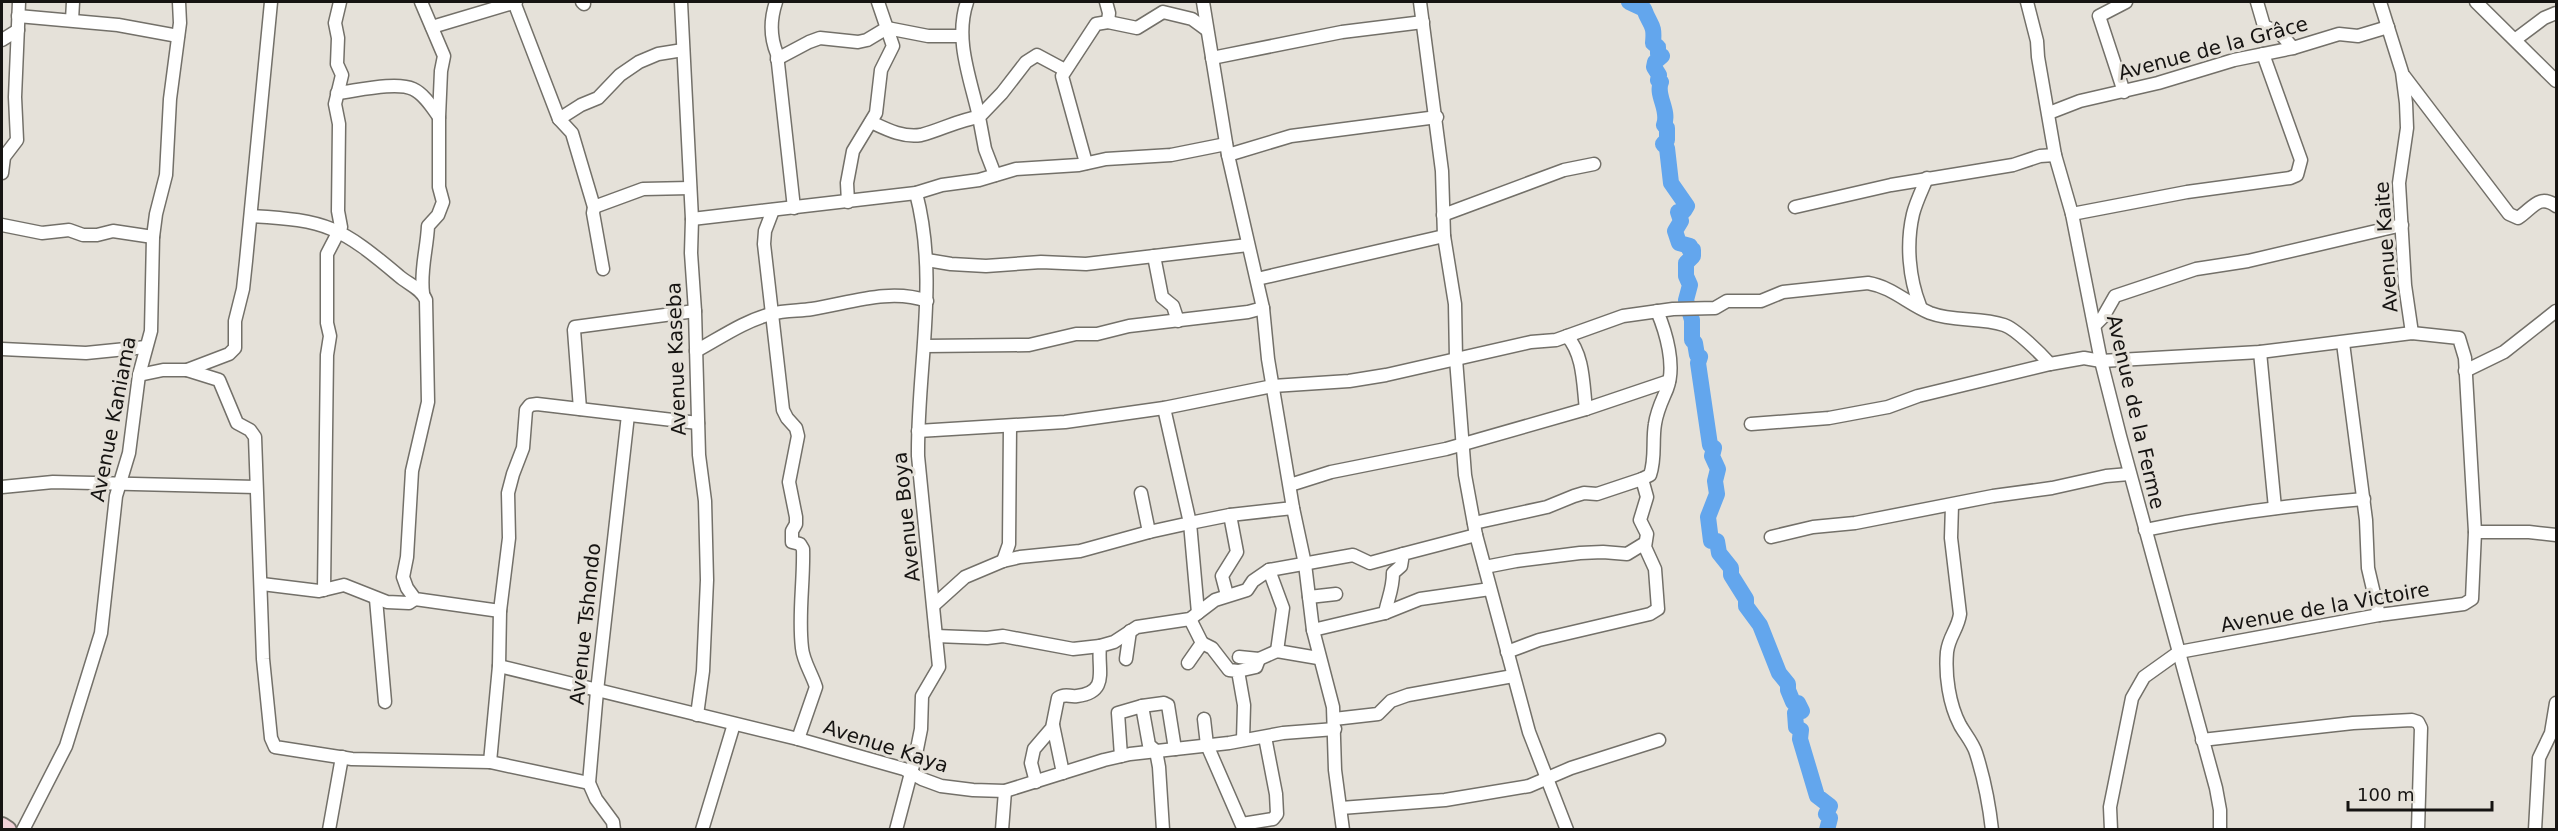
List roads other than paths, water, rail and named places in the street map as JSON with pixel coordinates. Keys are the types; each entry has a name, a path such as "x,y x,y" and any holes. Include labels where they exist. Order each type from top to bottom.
{"street":[{"path":"2,173 4,157 17,140 15,98 19,2"},
{"path":"72,20 73,2"},
{"name":"Avenue Kaniama","path":"23,830 66,746 96,649 103,616 119,483 129,453 139,375 151,331 153,237 156,214 166,176 179,2"},
{"path":"187,370 229,354 235,348 235,321 243,289 270,2"},
{"path":"324,590 327,355 330,336 327,259 330,248 340,231 338,211 339,124 335,104 342,75 338,64 338,38 335,23 340,2"},
{"path":"415,599 403,577 407,557 412,471 428,402 426,300 421,275 427,254 428,226 438,215 443,202 439,187 439,117 444,56 421,2"},
{"path":"432,27 515,2 560,119 572,133 594,207 592,213 603,269"},
{"name":"Avenue Kaseba","path":"681,2 692,219 691,253 698,423 705,501 707,580 703,671 697,715"},
{"path":"776,2 772,14 771,40 777,59 794,208"},
{"path":"848,202 847,183 853,151 861,134 876,113 881,70 893,46 878,2"},
{"path":"967,2 962,15 965,59 985,149 994,175"},
{"path":"1106,2 1109,13 1108,22"},
{"path":"1420,2 1437,117 1444,236 1455,304 1462,444 1475,529 1529,732 1567,830"},
{"name":"Avenue de la Ferme","path":"2027,2 2037,41 2055,155 2072,214 2101,361 2129,474 2218,800 2220,830"},
{"path":"2124,92 2099,16 2126,2"},
{"path":"2256,2 2264,26 2280,33 2293,48"},
{"name":"Avenue Kaite","path":"2379,2 2402,72 2407,128 2399,183 2405,285 2412,333 2459,338 2464,353 2475,532 2474,594"},
{"path":"2476,2 2556,81"},
{"path":"1192,19 1203,4"},
{"path":"1203,4 1227,149 1263,308 1293,508 1305,564 1313,630 1334,724 1335,770 1343,830"},
{"path":"1086,163 1062,80 1065,70 1096,24 1108,22 1137,28 1163,12 1192,19 1207,30"},
{"path":"2516,39 2544,18 2556,13"},
{"path":"18,16 118,25 178,36"},
{"path":"1212,58 1342,32 1423,22"},
{"name":"Avenue de la Grâce","path":"2049,113 2080,101 2124,92 2339,34 2358,36 2388,27"},
{"path":"777,59 820,38 858,42 867,40 887,28 928,36 962,36"},
{"path":"2,40 18,30"},
{"path":"560,119 581,105 598,98 620,75 639,62 658,54 683,50"},
{"path":"2072,214 2187,192 2290,178 2297,175 2301,160 2263,54"},
{"path":"871,122 895,133 920,135 952,123 979,117 1002,93 1026,62 1038,55 1065,70"},
{"path":"2402,72 2510,214 2518,218 2540,201 2546,200 2556,206"},
{"path":"337,93 381,88 413,89 424,97 439,117"},
{"path":"692,219 916,193 1016,169 1227,149 1292,136 1437,117"},
{"path":"1795,207 1927,178 2013,165 2040,156 2055,155"},
{"path":"1443,215 1564,170 1594,164"},
{"path":"1920,306 1913,280 1910,233 1913,212 1927,178"},
{"path":"594,207 643,189 690,188"},
{"name":"Avenue Boya","path":"896,830 912,773 921,729 922,696 939,670 918,456 925,346 927,260 916,193"},
{"path":"773,210 765,231 764,244 783,410 786,418 796,428 798,436 789,482 796,517 791,537 792,542 800,544 803,549 804,584 800,620 802,651 816,687 798,739"},
{"path":"250,216 294,219 322,224 340,231 360,243 401,278 423,293"},
{"path":"2,225 42,233 69,230 83,235 97,235 113,231 153,237"},
{"path":"2095,325 2115,296 2190,271 2248,261 2402,225"},
{"path":"1257,279 1444,236"},
{"path":"927,260 986,266 1041,262 1086,264 1248,244"},
{"path":"1154,256 1162,297 1173,306 1178,321"},
{"path":"918,431 1065,422 1164,408 1273,386 1386,375 1568,336 1623,316 1657,311 1715,308 1727,301 1761,301 1783,292 1868,283 1880,285 1937,315 2007,326 2050,364"},
{"path":"696,351 741,325 771,313 814,308 850,300 909,295 927,301"},
{"path":"925,346 1029,345 1076,334 1097,334 1129,326 1248,312 1263,308"},
{"path":"580,409 575,327 695,311"},
{"path":"936,636 987,638 1003,636 1073,649 1100,646 1114,642 1137,627 1194,616 1205,605 1227,595 1246,590 1253,580 1269,570 1353,555 1370,563 1547,507 1574,496 1597,494 1642,479 1650,475 1654,461 1653,444 1658,408 1669,381 1668,346 1657,311"},
{"path":"2465,371 2504,352 2556,311"},
{"path":"1750,424 1829,418 1888,407 1918,396 2084,358 2101,361 2260,352 2412,333"},
{"path":"1568,336 1576,345 1579,355 1586,409"},
{"path":"2343,343 2364,499 2368,568 2379,615"},
{"path":"2,349 86,353 146,347"},
{"path":"2260,352 2275,508"},
{"path":"220,358 219,380 237,423 250,430 255,437 263,660 272,742 279,748 342,757 490,762 589,783 596,799 613,822 614,830"},
{"path":"139,375 163,370 187,370 219,380"},
{"path":"1290,485 1320,475 1462,444 1586,409 1669,381"},
{"path":"490,762 499,666 500,611 509,538 508,494 524,442 526,410 530,405 537,404 698,423"},
{"path":"1164,408 1190,523 1194,616 1202,643 1212,648 1229,670 1238,671 1256,667 1259,659"},
{"name":"Avenue Tshondo","path":"589,783 628,415"},
{"path":"1003,561 1009,544 1010,426"},
{"path":"1770,537 1813,527 1855,523 2106,476 2129,474"},
{"path":"1507,652 1539,640 1654,612 1659,605 1656,575 1645,543 1647,534 1640,520 1647,497 1642,479"},
{"path":"2,487 53,482 256,487"},
{"path":"1141,493 1149,532"},
{"path":"2145,530 2207,517 2364,499"},
{"path":"1952,505 1951,538 1960,614 1959,623 1950,636 1947,655 1948,677 1952,704 1959,724 1975,750 1988,798 1992,830"},
{"path":"934,605 965,578 1003,561 1080,551 1149,532 1230,515 1293,508"},
{"path":"1227,595 1222,576 1237,552 1230,515"},
{"path":"2475,532 2529,532 2556,535"},
{"path":"1485,567 1580,553 1627,554 1645,543"},
{"path":"1385,613 1387,600 1393,592 1393,573 1401,566 1403,554"},
{"path":"1269,570 1283,608 1277,651"},
{"path":"262,584 324,590 344,585 387,602 409,603 415,599 500,611"},
{"path":"1313,630 1385,613 1420,599 1490,589"},
{"path":"1309,597 1336,594"},
{"name":"Avenue de la Victoire","path":"2179,652 2379,615 2464,604 2472,599 2474,594"},
{"path":"376,599 385,702"},
{"path":"1126,659 1130,631"},
{"path":"1188,663 1202,643"},
{"path":"1063,773 1053,725 1058,698 1062,695 1078,696 1092,692 1097,687 1101,681 1100,646"},
{"path":"1239,657 1259,659 1277,651 1318,658"},
{"path":"2111,830 2110,807 2132,698 2144,677 2179,652"},
{"name":"Avenue Kaya","path":"499,666 798,739 904,769 942,786 1005,791 1121,756 1265,737 1334,724 1377,714 1383,711 1391,701 1408,695 1513,676"},
{"path":"1238,671 1244,705 1243,740"},
{"path":"2535,830 2539,758 2551,733 2556,703"},
{"path":"1121,756 1118,713 1142,706 1168,705 1165,750 1159,767 1163,830"},
{"path":"1142,706 1149,745 1165,750"},
{"path":"1204,719 1207,744 1243,827 1273,819 1278,814 1265,737"},
{"path":"2202,740 2353,723 2412,720 2418,722 2421,728 2418,830"},
{"path":"702,830 734,724"},
{"path":"1036,782 1031,763 1034,749 1053,725"},
{"path":"1341,808 1445,800 1529,786 1549,779 1564,770 1659,740"},
{"path":"329,830 342,757"},
{"path":"1002,830 1005,791"},
{"path":"2,826 8,830"}],"waterway":[{"path":"1629,2 1644,9 1653,28 1653,43 1658,47 1658,54 1662,56 1655,62 1654,67 1659,75 1658,80 1661,82 1664,125 1667,128 1667,140 1663,144 1667,148 1671,183 1687,206 1684,211 1678,212 1681,221 1675,231 1679,243 1690,246 1689,249 1693,250 1693,256 1686,263 1686,276 1690,285 1686,300 1692,320 1692,340 1695,343 1697,355 1700,357 1698,363 1710,445 1714,448 1712,456 1718,469 1715,481 1717,494 1708,517 1711,541 1717,541 1719,553 1731,568 1731,575 1746,599 1746,606 1760,625 1779,673 1788,684 1793,702 1798,703 1802,711 1795,713 1796,727 1801,730 1800,739 1817,796 1830,806 1826,814 1830,818 1827,830"}]}
